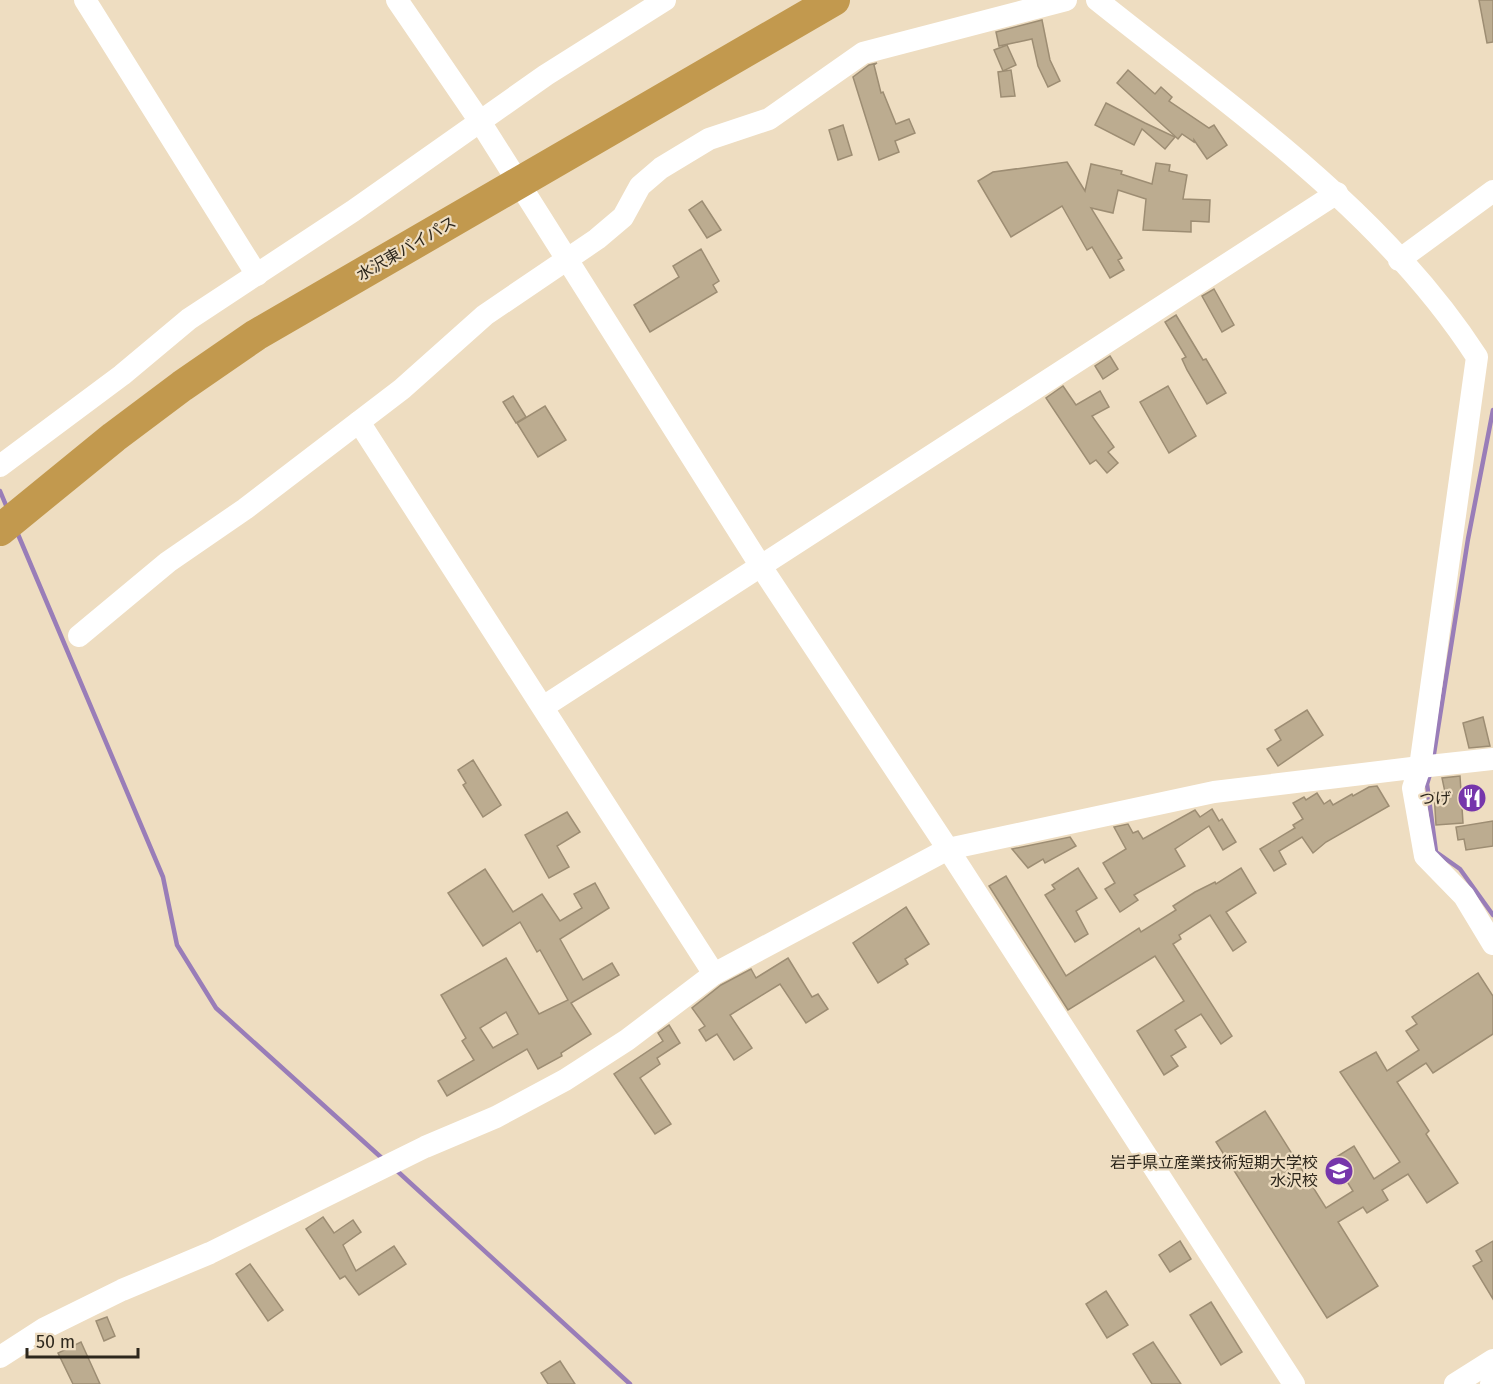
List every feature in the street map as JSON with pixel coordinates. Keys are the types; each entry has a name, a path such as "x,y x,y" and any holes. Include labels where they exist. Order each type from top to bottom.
{"highway":[{"name":"水沢東バイパス","path":"0,530 114,436 256,335 834,0"}],"street":[{"path":"85,0 257,275"},
{"path":"397,0 479,120 760,565 948,849 1294,1384"},
{"path":"8,461 122,375 189,319 257,275 479,120 665,0"},
{"path":"79,636 168,562 244,509 402,389 485,315 597,239 623,218 640,186 661,168 718,135 769,119 864,53 1066,0"},
{"path":"1097,0 1337,193 1485,354 1420,767 1413,788 1425,856 1464,896 1493,944"},
{"path":"1399,260 1493,191"},
{"path":"543,707 1337,193"},
{"path":"358,422 714,974"},
{"path":"0,1357 45,1328 425,1147 496,1117 565,1080 627,1040 714,974 948,849 1214,792 1493,759"},
{"path":"1455,1384 1493,1360"}],"building":[{"path":"1479,0 1493,0 1493,42 1487,43"},
{"path":"1042,20 1050,60 1060,81 1048,87 1038,66 1032,39 999,46 996,32"},
{"path":"1007,45 1016,65 1003,71 994,50"},
{"path":"877,63 874,65 881,93 883,92 896,124 909,119 915,133 895,141 899,152 879,160 853,77 869,65"},
{"path":"1011,70 1015,96 1001,97 998,72"},
{"path":"1128,70 1155,94 1161,87 1172,97 1169,101 1209,128 1214,125 1227,145 1207,159 1194,140 1194,142 1182,134 1178,139 1117,83"},
{"path":"1106,103 1175,137 1165,149 1142,129 1134,145 1095,125"},
{"path":"843,125 852,155 838,160 829,130"},
{"path":"1067,162 1085,191 1091,164 1122,171 1121,174 1152,184 1156,163 1170,165 1169,171 1187,175 1183,199 1210,200 1209,222 1191,221 1191,232 1143,230 1146,199 1118,190 1113,213 1091,208 1122,258 1118,260 1124,270 1110,278 1092,247 1087,250 1062,206 1011,237 978,181 993,172"},
{"path":"702,201 721,230 707,238 689,210"},
{"path":"701,249 719,281 713,285 717,292 650,332 634,305 679,277 673,266"},
{"path":"1214,289 1234,325 1222,332 1202,296"},
{"path":"1176,315 1226,393 1207,404 1182,359 1186,357 1165,322"},
{"path":"1110,356 1118,369 1103,379 1095,366"},
{"path":"1063,386 1076,405 1100,391 1109,407 1092,416 1114,447 1108,452 1118,463 1107,473 1096,460 1090,464 1046,398"},
{"path":"1168,386 1196,436 1169,453 1140,402"},
{"path":"513,396 526,417 516,423 503,402"},
{"path":"545,406 566,440 538,457 517,423"},
{"path":"1307,710 1323,735 1278,766 1267,749 1281,740 1275,730"},
{"path":"1483,717 1490,746 1469,748 1463,723"},
{"path":"473,760 501,805 483,817 463,785 466,783 458,770"},
{"path":"1460,776 1463,823 1436,825 1434,793 1445,792 1442,778"},
{"path":"1377,786 1389,806 1326,842 1313,853 1302,837 1279,851 1286,864 1274,871 1260,849 1295,828 1293,825 1303,819 1293,803 1304,797 1306,800 1317,793 1324,804 1330,800 1333,805 1352,794 1353,796 1369,787"},
{"path":"1212,809 1219,821 1222,819 1236,842 1223,850 1209,826 1175,849 1185,866 1134,895 1138,900 1120,912 1105,889 1115,883 1103,863 1126,849 1114,827 1128,824 1133,833 1138,831 1143,839 1195,810 1200,817"},
{"path":"567,812 580,832 557,846 569,867 549,878 525,835"},
{"path":"1493,821 1493,846 1466,850 1464,839 1458,840 1456,827"},
{"path":"1070,837 1076,846 1045,863 1043,859 1028,868 1012,849"},
{"path":"1078,868 1097,898 1076,911 1088,934 1075,942 1045,895 1055,889 1052,885"},
{"path":"1241,868 1256,893 1226,912 1246,942 1233,951 1210,915 1179,935 1181,939 1173,944 1232,1036 1221,1044 1201,1014 1175,1030 1186,1047 1171,1056 1178,1066 1164,1075 1137,1031 1184,1001 1155,956 1068,1010 989,886 1006,876 1066,976 1139,928 1141,932 1176,910 1173,906 1195,892 1215,882 1216,884"},
{"path":"485,869 513,912 542,894 560,921 582,908 574,894 595,883 609,908 560,939 583,980 612,963 619,975 571,1003 591,1034 561,1053 562,1056 538,1069 527,1049 447,1096 438,1081 474,1060 462,1041 466,1038 441,995 506,958 539,1014 568,1000 540,950 537,952 520,922 483,946 448,893","holes":["506,1012 518,1034 493,1048 480,1028"]},
{"path":"906,907 929,944 905,959 908,964 878,983 853,943"},
{"path":"788,958 812,997 818,994 828,1009 806,1023 780,984 730,1015 752,1048 734,1060 717,1034 706,1041 699,1030 705,1026 692,1008 721,985 751,969 756,978"},
{"path":"1478,973 1493,996 1493,1034 1433,1073 1426,1063 1397,1082 1429,1131 1426,1134 1458,1183 1427,1203 1408,1174 1382,1190 1388,1200 1367,1213 1363,1207 1338,1222 1378,1286 1327,1318 1216,1142 1265,1111 1326,1208 1353,1191 1333,1159 1354,1146 1374,1179 1400,1162 1340,1072 1376,1052 1387,1071 1419,1050 1406,1031 1417,1024 1412,1017"},
{"path":"669,1025 680,1043 657,1058 660,1064 640,1078 671,1124 655,1134 614,1074 663,1041 658,1033"},
{"path":"323,1217 334,1233 353,1220 361,1232 343,1245 356,1271 394,1246 406,1264 359,1295 345,1276 340,1279 306,1229"},
{"path":"1180,1241 1191,1259 1170,1272 1159,1255"},
{"path":"1493,1241 1493,1299 1473,1266 1482,1261 1476,1251"},
{"path":"250,1264 283,1310 268,1321 236,1274"},
{"path":"1106,1291 1128,1325 1107,1338 1086,1304"},
{"path":"1211,1302 1242,1352 1221,1365 1190,1315"},
{"path":"107,1317 115,1336 104,1341 96,1321"},
{"path":"81,1342 100,1384 73,1384 58,1353"},
{"path":"1153,1342 1181,1384 1152,1384 1133,1354"},
{"path":"560,1361 575,1384 548,1384 541,1373"}],"waterway":[{"path":"1433,760 1468,539 1493,410"},
{"path":"0,491 8,510"},
{"path":"17,532 163,877 177,945 216,1008 384,1160"},
{"path":"1430,774 1427,784 1436,852 1460,869 1493,915"},
{"path":"395,1169 630,1384"}],"place":[{"name":"つげ","path":"1472,798"},
{"name":"岩手県立産業技術短期大学校 水沢校","path":"1339,1171"}]}
